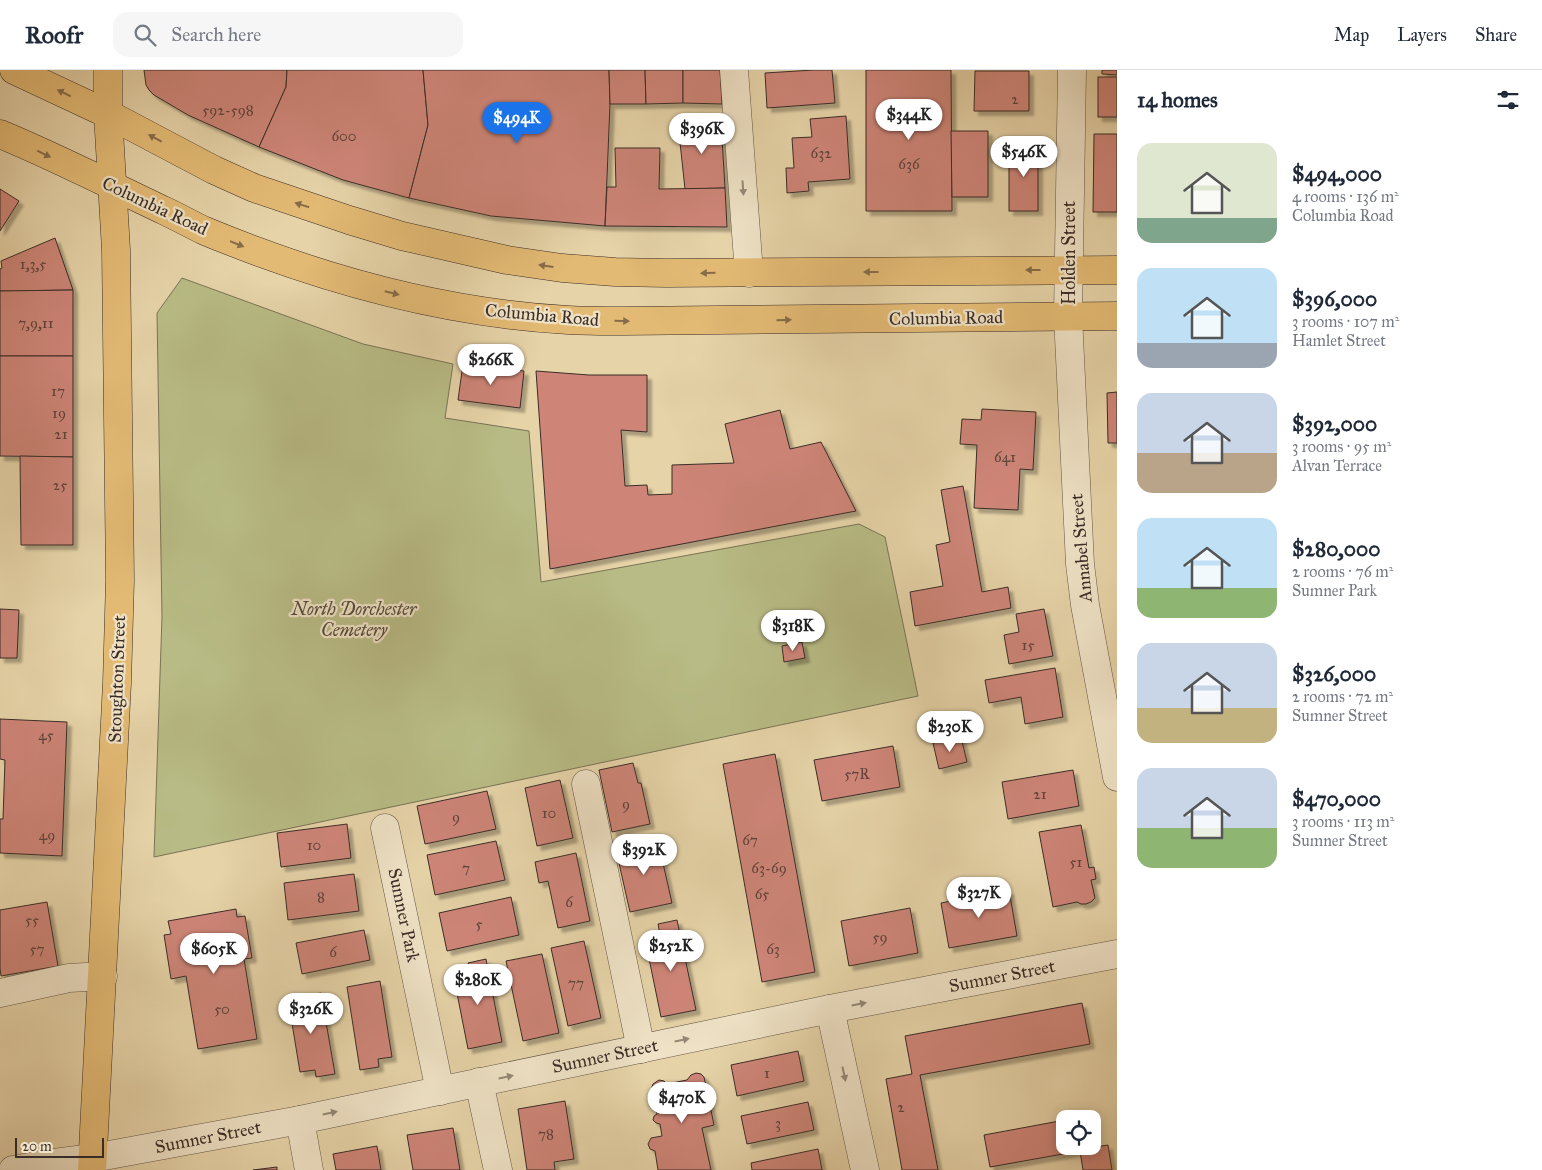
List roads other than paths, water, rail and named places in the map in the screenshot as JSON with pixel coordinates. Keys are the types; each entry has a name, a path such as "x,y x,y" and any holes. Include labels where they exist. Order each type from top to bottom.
{"main road":[{"path":"14,70 108,114 214,170 254,188 402,236 507,260 562,268 615,272 1117,270"},
{"name":"Stoughton Street","path":"93,1164 118,675 120,580 116,250 108,114 108,70"},
{"name":"Columbia Road","path":"0,134 203,230 306,270 409,298 479,310 568,320 633,321 1117,316"}],"street":[{"path":"734,70 749,272"},
{"name":"Holden Street","path":"1068,316 1072,70"},
{"name":"Annabel Street","path":"1068,316 1080,564 1085,606 1117,777"},
{"path":"586,784 642,1048"},
{"name":"Sumner Park","path":"385,828 440,1090"},
{"name":"Sumner Street","path":"13,1170 46,1164 93,1164 830,1009 1117,954"},
{"path":"0,993 69,978 103,976"},
{"path":"830,1009 865,1170"},
{"path":"479,1082 498,1170"},
{"path":"300,1120 310,1170"}],"park label":[{"name":"North Dorchester Cemetery","path":"354,619"}]}
